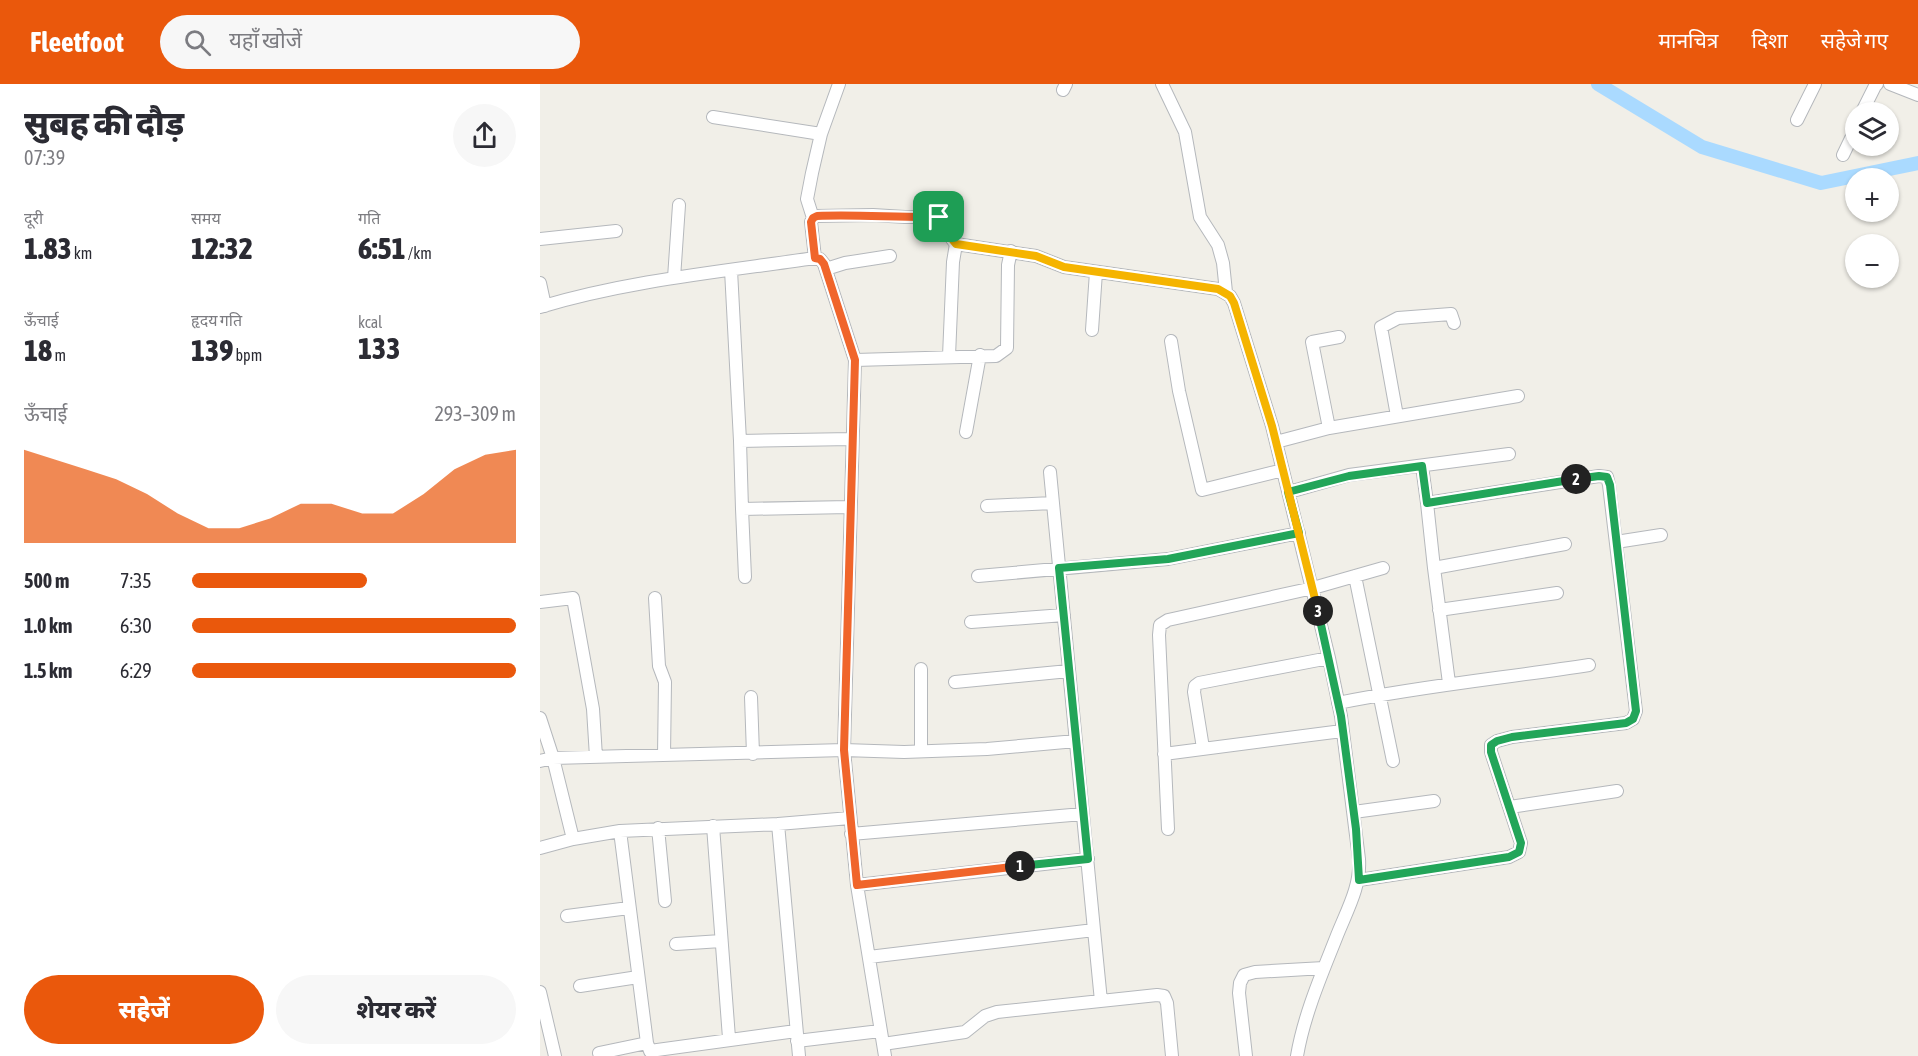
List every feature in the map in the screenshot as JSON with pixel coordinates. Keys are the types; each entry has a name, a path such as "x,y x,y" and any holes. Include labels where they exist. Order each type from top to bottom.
{"street":[{"path":"815,258 811,222 813,218 807,199 821,134 839,84"},
{"path":"1162,84 1185,132 1200,217 1218,244 1223,263 1226,292 1234,303 1276,442 1329,658 1354,812 1359,880 1304,1025 1298,1056"},
{"path":"1797,120 1815,84"},
{"path":"1867,102 1877,84"},
{"path":"1890,84 1918,95"},
{"path":"713,117 821,134"},
{"path":"1843,155 1845,151"},
{"path":"674,278 679,205"},
{"path":"813,218 844,215 939,217 945,219 956,244 1036,256 1064,267 1226,292"},
{"path":"540,239 616,231"},
{"path":"949,356 953,262 956,244"},
{"path":"855,360 996,356 1007,348 1008,265 1011,251"},
{"path":"826,270 845,263 890,256"},
{"path":"540,283 543,307 599,291 815,258 820,259 826,270 855,360 849,507 844,750 857,885 883,1044"},
{"path":"731,270 745,577"},
{"path":"1092,330 1096,272"},
{"path":"1396,416 1381,327 1398,318 1451,314 1454,323"},
{"path":"1329,428 1312,342 1339,337"},
{"path":"1171,341 1179,391 1202,490 1283,470"},
{"path":"966,432 980,355"},
{"path":"1276,442 1329,428 1518,396"},
{"path":"740,441 852,439"},
{"path":"1288,492 1349,476 1509,454"},
{"path":"1422,466 1449,683"},
{"path":"1050,472 1101,1001"},
{"path":"1359,880 1509,857 1519,852 1521,843 1491,752 1491,745 1497,741 1626,723 1633,719 1636,711 1610,485 1607,477 1599,476 1427,503"},
{"path":"987,506 1053,503"},
{"path":"742,509 849,507"},
{"path":"978,576 1168,559 1299,533"},
{"path":"1616,542 1661,535"},
{"path":"1434,568 1565,544"},
{"path":"1168,829 1160,625 1167,620 1312,588 1383,568"},
{"path":"1355,576 1394,761"},
{"path":"1440,610 1557,593"},
{"path":"540,603 573,597 593,709 596,757"},
{"path":"655,598 659,666 665,682 664,755"},
{"path":"971,622 1064,615"},
{"path":"1203,748 1194,692 1199,682 1329,658"},
{"path":"1338,703 1449,683 1519,676 1589,665"},
{"path":"921,669 921,751"},
{"path":"955,682 1070,671"},
{"path":"751,697 753,754"},
{"path":"540,718 546,760 573,839"},
{"path":"1164,754 1342,730"},
{"path":"546,760 844,750 987,749 1076,741"},
{"path":"1510,807 1617,791"},
{"path":"1354,812 1434,801"},
{"path":"851,834 1083,814"},
{"path":"540,848 573,839 620,831 778,824 850,818"},
{"path":"778,824 799,1056"},
{"path":"713,826 729,1038"},
{"path":"658,828 665,901"},
{"path":"620,831 638,977 650,1051 729,1038 796,1036 883,1044 965,1032 985,1016 997,1012 1157,995 1164,996 1167,1003 1173,1056"},
{"path":"857,885 1088,859"},
{"path":"567,916 629,908"},
{"path":"869,957 1094,930"},
{"path":"676,944 721,941"},
{"path":"1246,1056 1239,993 1244,975 1255,972 1324,968"},
{"path":"580,986 638,977"},
{"path":"540,992 544,1029 555,1056"},
{"path":"599,1053 647,1043"}],"waterway":[{"path":"1598,84 1702,147 1821,183 1918,163"}],"route":[{"path":"939,217 817,216 811,222 815,258 820,259 824,264 855,360 849,507 844,750 857,885 1088,859 1059,568 1168,559 1299,533 1288,492 1349,476 1422,466 1427,503 1599,476 1607,477 1610,485 1636,711 1633,719 1626,723 1512,737 1491,745 1491,752 1521,843 1519,852 1509,857 1359,880 1356,829 1341,716 1329,658 1299,533 1272,426 1230,296 1218,289 1064,267 1036,256 956,244 953,242 945,219 939,217"}]}
